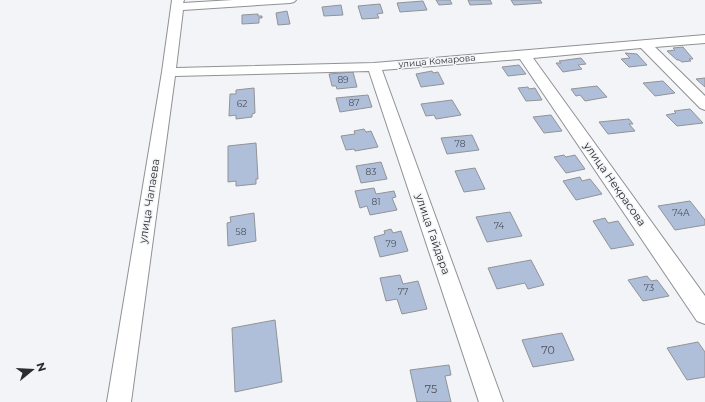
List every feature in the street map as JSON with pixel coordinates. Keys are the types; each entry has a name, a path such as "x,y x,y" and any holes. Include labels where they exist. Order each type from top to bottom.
{"street":[{"path":"178,4 290,0"},
{"name":"улица Чапаева","path":"119,402 178,4"},
{"name":"улица Комарова","path":"169,72 374,67 705,39"},
{"path":"645,45 705,105"},
{"name":"улица Некрасова","path":"524,54 705,314"},
{"name":"улица Гайдара","path":"374,67 491,402"}],"building":[{"path":"436,0 450,0 452,4 439,5"},
{"path":"468,0 490,0 492,4 470,5"},
{"path":"511,0 540,0 542,3 514,5"},
{"path":"423,1 427,10 400,12 397,3"},
{"path":"380,4 383,13 377,14 379,18 362,19 358,6"},
{"path":"341,5 343,15 324,16 322,7"},
{"path":"287,11 290,24 278,25 276,13"},
{"path":"258,14 258,16 262,16 262,18 259,18 259,23 242,24 242,15"},
{"path":"683,47 693,59 689,59 691,61 682,62 677,60 667,51 675,50 673,48"},
{"path":"625,53 637,54 647,65 629,67 621,59 630,58"},
{"path":"581,58 586,64 578,65 582,69 563,72 556,63 561,63 559,61"},
{"path":"519,65 526,74 508,76 502,67"},
{"path":"432,71 433,73 438,72 444,84 421,87 416,74"},
{"path":"353,72 357,87 337,89 336,86 332,86 329,74"},
{"path":"705,78 705,87 696,79"},
{"path":"663,81 675,93 655,96 643,83"},
{"path":"597,86 607,97 585,101 580,95 576,96 571,89"},
{"path":"528,87 529,89 535,88 542,100 526,101 518,88"},
{"path":"254,88 255,113 252,114 252,117 236,119 236,115 229,116 230,94 236,94 236,90"},
{"path":"368,95 372,107 340,112 336,98"},
{"path":"452,100 461,115 436,119 434,115 426,116 421,104"},
{"path":"690,109 703,123 677,126 666,115 676,113 674,111"},
{"path":"551,115 562,131 544,133 533,117"},
{"path":"629,119 633,124 629,124 635,131 608,134 599,122"},
{"path":"364,129 366,132 371,131 378,147 355,151 354,149 346,150 341,136 355,134 354,131"},
{"path":"472,135 479,150 447,154 441,138"},
{"path":"256,143 258,179 256,179 256,184 236,186 236,181 228,182 228,146"},
{"path":"564,155 566,157 575,155 585,169 566,173 554,157"},
{"path":"381,162 387,179 361,183 356,166"},
{"path":"475,168 485,189 464,192 455,171"},
{"path":"580,177 582,181 590,179 602,194 576,200 563,181"},
{"path":"374,188 376,194 394,191 396,197 392,198 397,210 370,215 367,206 360,208 355,191"},
{"path":"690,201 705,220 705,225 675,230 658,206"},
{"path":"510,212 522,236 487,242 476,217"},
{"path":"254,213 256,241 228,246 227,223 231,222 230,217"},
{"path":"605,218 608,223 618,221 634,245 611,249 593,221"},
{"path":"391,229 393,233 401,231 408,251 380,257 374,237 385,234 384,231"},
{"path":"531,260 544,285 528,289 525,283 497,289 488,268"},
{"path":"400,275 403,284 418,281 427,309 402,314 397,299 386,301 380,278"},
{"path":"647,276 651,281 657,280 669,296 643,301 628,280"},
{"path":"275,320 282,382 235,392 232,328"},
{"path":"562,333 574,360 533,367 522,340"},
{"path":"698,342 705,352 705,377 687,380 667,348"},
{"path":"449,365 451,375 445,376 451,402 417,402 410,370"}]}
